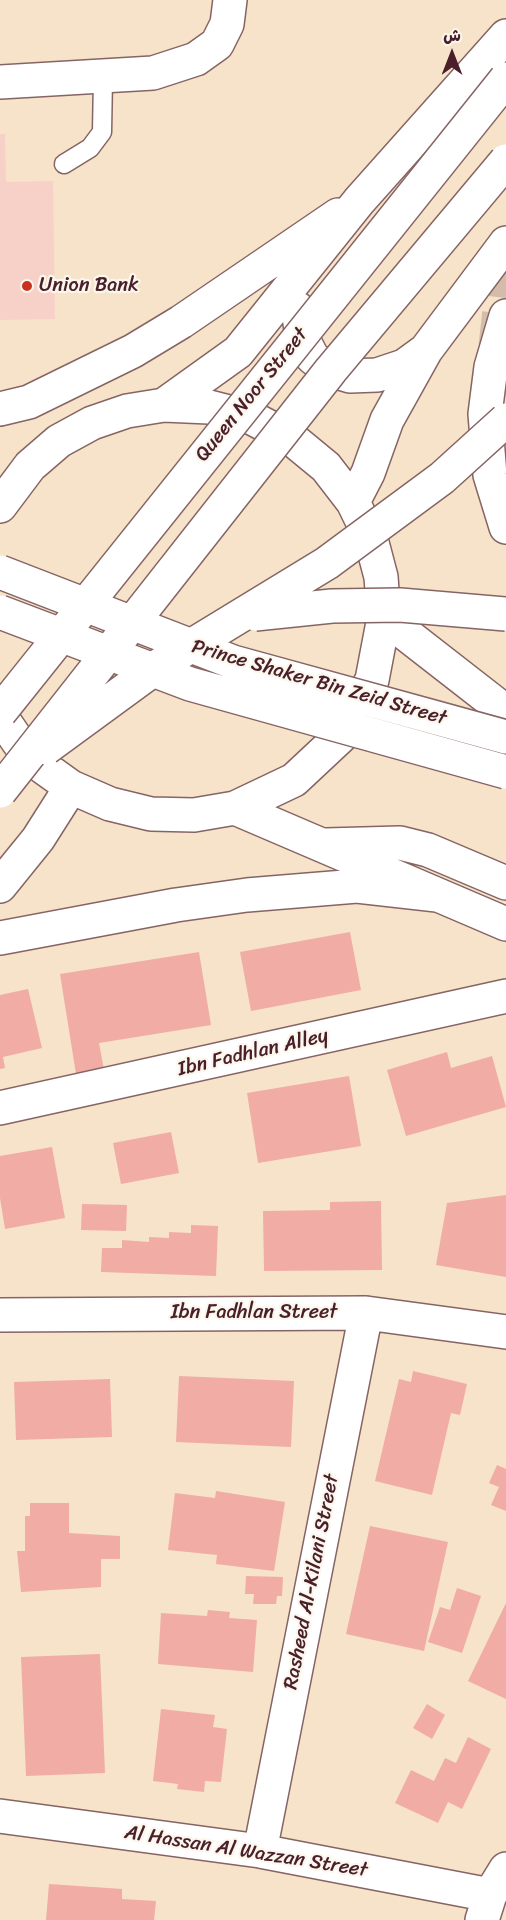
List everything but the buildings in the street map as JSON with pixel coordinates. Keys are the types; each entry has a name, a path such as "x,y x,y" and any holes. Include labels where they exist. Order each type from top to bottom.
{"main road":[{"path":"0,82 103,78 153,73 196,59 219,46 227,24 230,0"},
{"path":"164,405 238,352 359,201 506,36"},
{"name":"Queen Noor Street","path":"0,714 506,80"},
{"path":"8,781 331,370 506,161"},
{"path":"0,410 29,402 133,351 181,322 359,201"},
{"path":"353,502 368,474 387,420 426,350 506,243"},
{"path":"312,262 299,288 298,313 302,337 312,357 327,369 350,376 377,375 404,366 426,350"},
{"path":"506,316 491,367 485,414 490,475 506,527"},
{"path":"0,506 15,469 92,423 127,411 164,405 209,407 252,418 292,439 326,467 353,502 371,538 381,577 384,617 372,680 340,736 294,780 235,808 194,815 151,814 110,804 71,787 35,759 19,742 0,714"},
{"path":"8,781 158,666 201,638 247,615 327,563 442,478 506,420"},
{"name":"Prince Shaker Bin Zeid Street","path":"0,572 233,662 506,737"},
{"path":"247,615 332,606 400,605 506,614"},
{"name":"Prince Shaker Bin Zeid Street","path":"0,612 190,684 506,772"},
{"path":"384,617 506,712"},
{"path":"455,673 506,695"},
{"path":"0,886 38,839 71,787"},
{"path":"235,808 506,924"},
{"path":"318,845 400,843 428,850 506,884"},
{"path":"0,938 177,905 246,895 357,886 437,895"},
{"name":"Ibn Fadhlan Alley","path":"0,1108 506,996"},
{"name":"Ibn Fadhlan Street","path":"0,1315 366,1313 506,1332"},
{"name":"Rasheed Al-Kilani Street","path":"260,1851 366,1313"},
{"name":"Al Hassan Al Wazzan Street","path":"0,1816 260,1851 493,1895"}],"lane":[{"path":"64,164 90,148 102,132 103,78"}],"shaded area":[{"path":"0,134 5,134 6,182 53,181 55,319 0,320"}],"tunnel":[{"path":"495,346 506,249"}],"place":[{"name":"Union Bank","path":"27,286"}]}
